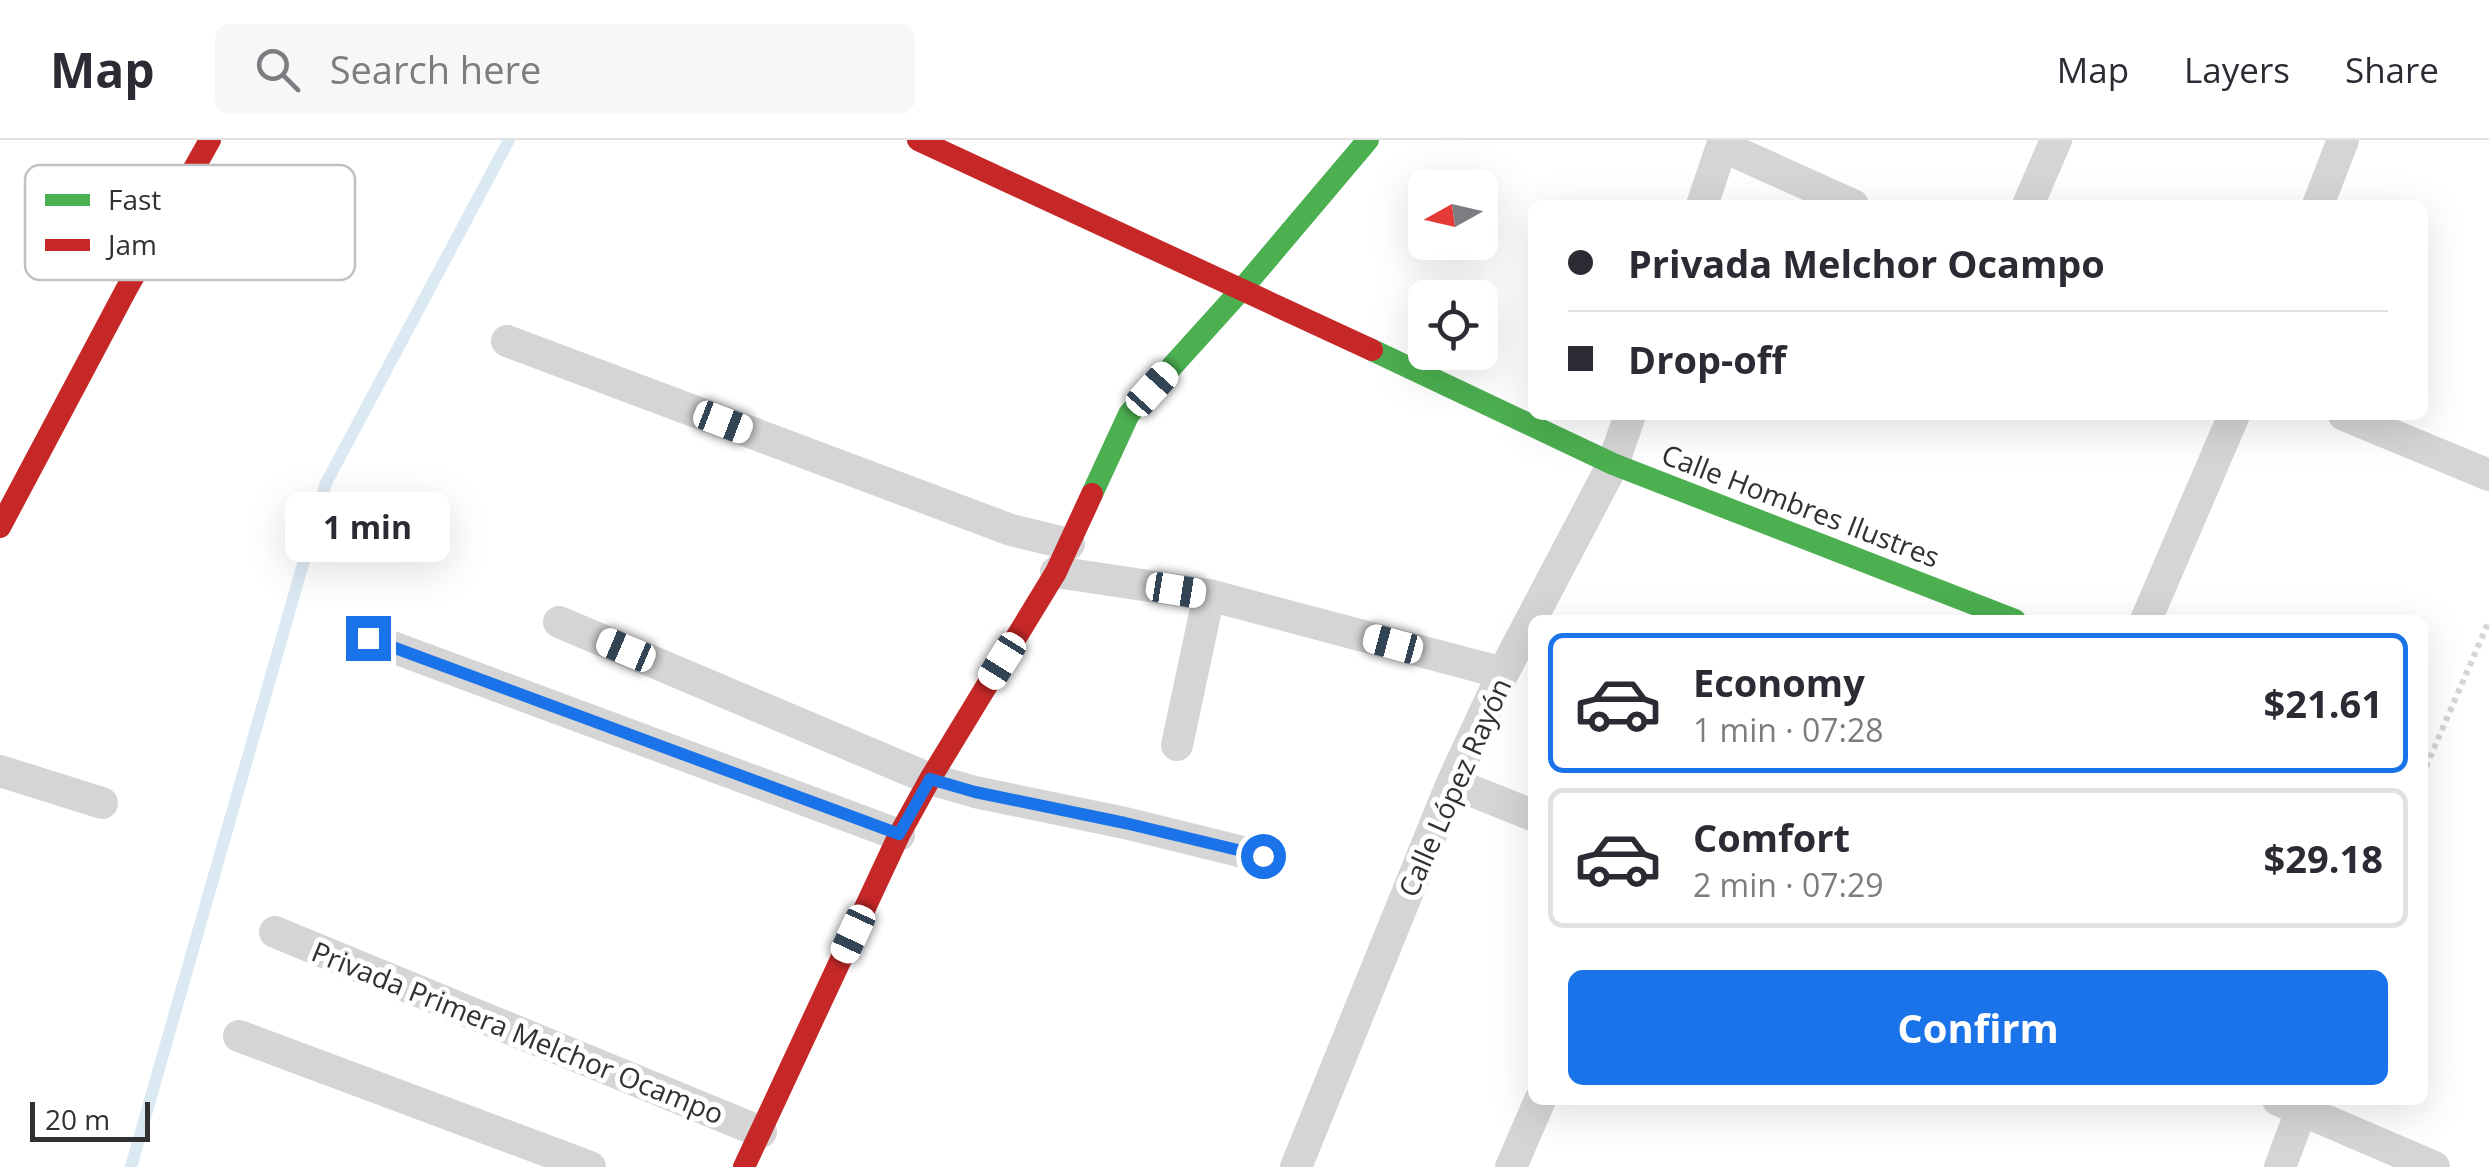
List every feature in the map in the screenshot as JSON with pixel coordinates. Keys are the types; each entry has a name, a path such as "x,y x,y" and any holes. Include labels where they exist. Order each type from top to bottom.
{"street":[{"path":"196,165 210,140"},
{"name":"Calle Hombres Ilustres","path":"918,140 1613,464 2001,615"},
{"path":"744,1167 899,834 1063,558 1130,414 1368,140"},
{"path":"2030,200 2056,140"},
{"path":"2320,200 2343,140"},
{"path":"1704,200 1723,143 1843,200"},
{"path":"0,527 132,280"},
{"path":"507,341 1011,530 1063,558 1503,673"},
{"name":"Calle López Rayón","path":"1534,615 1613,464 1628,420"},
{"path":"2148,615 2232,420"},
{"path":"2356,420 2489,476"},
{"path":"1177,745 1209,596"},
{"path":"559,622 930,779 1263,856"},
{"name":"Calle López Rayón","path":"1296,1167 1452,783 1528,626"},
{"path":"368,638 899,834"},
{"path":"0,771 102,803"},
{"path":"1452,783 1528,813"},
{"name":"Privada Primera Melchor Ocampo","path":"276,932 761,1132"},
{"path":"239,1036 590,1167"},
{"path":"1511,1167 1538,1105"},
{"path":"2280,1167 2295,1105"},
{"path":"2299,1105 2434,1167"}],"path":[{"path":"2428,762 2489,622"}],"waterway":[{"path":"131,1167 326,483 509,140"}],"traffic: fast":[{"path":"1092,494 1129,414 1368,140"},
{"path":"1372,350 1613,464 2002,615"}],"traffic: jam":[{"path":"196,165 210,140"},
{"path":"918,140 1372,350"},
{"path":"0,527 132,280"},
{"path":"744,1167 899,835 1056,572 1092,494"}],"route":[{"path":"368,638 899,834 930,779 1263,856"}]}
